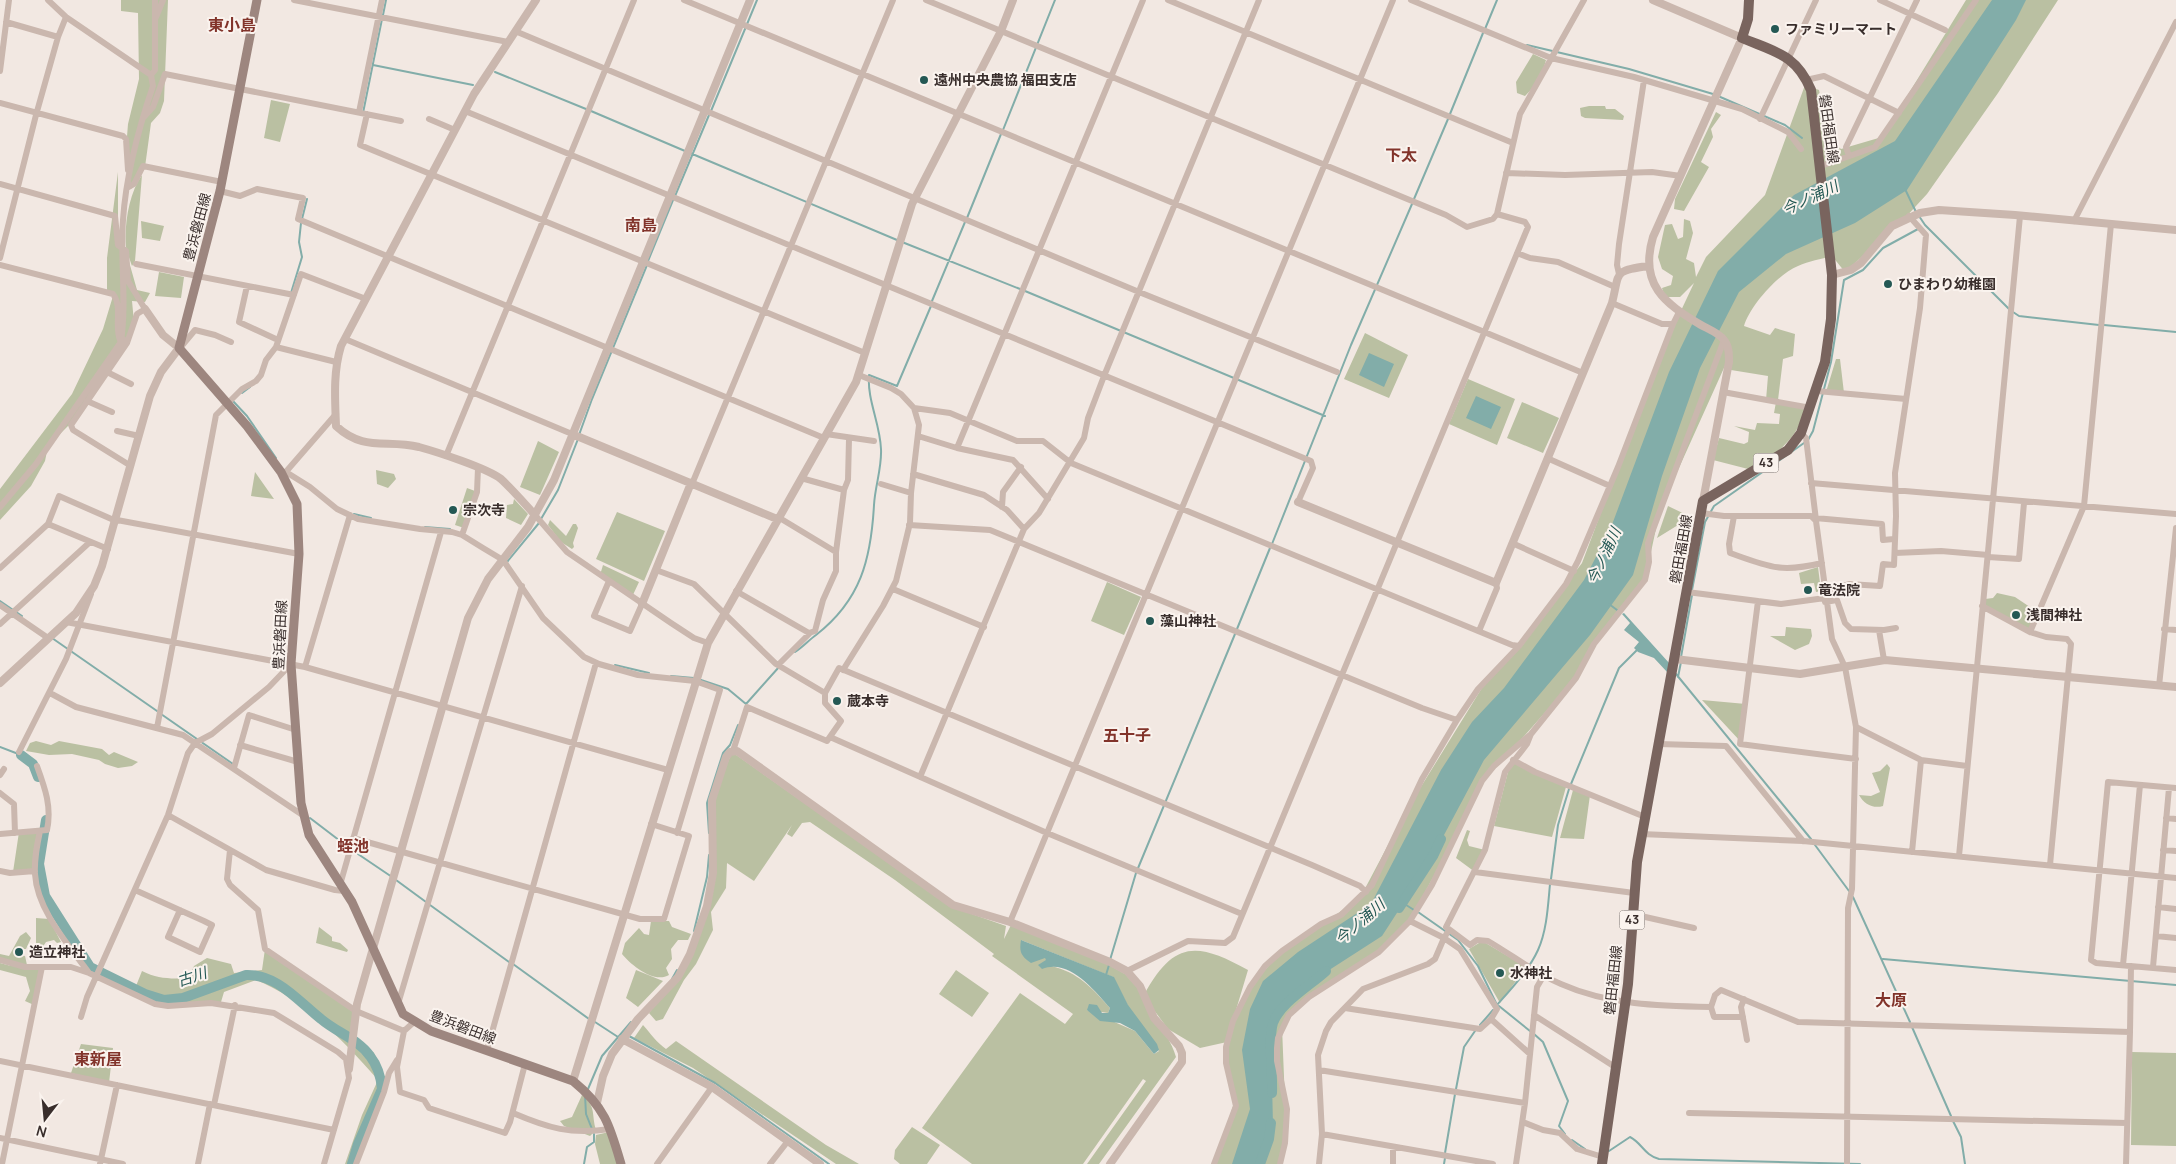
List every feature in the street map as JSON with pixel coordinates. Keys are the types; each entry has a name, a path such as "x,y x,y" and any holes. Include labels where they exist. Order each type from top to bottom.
{"main road":[{"name":"豊浜磐田線","path":"257,0 221,187 179,348 228,402 286,472 297,504 298,554 291,664 298,762 304,816 309,835 352,902 403,1014 431,1031 573,1081 597,1103 610,1129 621,1164"},
{"path":"1742,38 1748,19 1749,0"},
{"name":"磐田福田線","path":"1603,1160 1615,1067 1626,1002 1632,914 1641,834 1703,501 1788,450 1801,432 1811,408 1828,347 1832,276 1811,90 1799,67 1788,58 1742,38"}],"street":[{"path":"0,71 10,0"},
{"path":"48,0 66,17 151,75"},
{"path":"128,173 152,86 151,75 155,70 156,0"},
{"path":"155,18 163,0"},
{"path":"294,0 508,42"},
{"path":"382,0 363,113 360,145 865,353"},
{"path":"536,0 465,111 345,339 336,362 336,426 356,440 373,444 419,447 478,468 501,480 567,552 694,638 708,642"},
{"path":"446,456 634,0"},
{"path":"684,0 1583,373"},
{"path":"324,1164 349,1078 356,1011 468,618 488,579 535,515 554,480 750,0"},
{"path":"609,581 594,616 630,631 893,0"},
{"path":"926,0 1446,215 1467,226 1493,219 1497,214 1520,114 1584,0"},
{"path":"573,1081 708,642 859,375 907,215 1001,31 1012,0"},
{"path":"958,448 1143,0"},
{"path":"1168,0 1513,143"},
{"path":"920,777 1024,529 1039,513 1071,463 1084,438 1088,418 1104,376 1259,0"},
{"path":"1010,922 1393,0"},
{"path":"1411,0 1551,58 1644,80 1742,109 1788,132 1801,149"},
{"path":"1653,0 1742,38 1654,237 1648,257 1648,266 1658,292 1664,300 1679,312 1722,338 1728,349 1729,362 1703,501"},
{"path":"1760,119 1816,0"},
{"path":"1880,0 1944,30"},
{"path":"1849,156 1846,147 1917,0"},
{"path":"1821,166 1875,147 1976,0"},
{"path":"0,258 37,113 58,37 66,17"},
{"path":"6,22 58,37"},
{"path":"2074,221 2176,22"},
{"path":"515,31 705,109 1039,251 1337,372"},
{"path":"142,120 153,107 165,74 401,121"},
{"path":"1806,80 1824,76 1899,113"},
{"path":"1619,274 1617,265 1619,244 1644,80"},
{"path":"0,103 126,138 128,188 123,219 122,248 125,311 121,342"},
{"path":"465,111 1311,461 1312,468 1298,502 1496,583"},
{"path":"430,119 455,130"},
{"path":"128,188 134,184 143,166 221,187 240,196 257,189 303,198 298,219 302,221 825,436 874,441"},
{"path":"1506,173 1652,172 1681,176"},
{"path":"0,184 113,214 118,245 126,251 128,281 163,335 179,348"},
{"path":"1832,276 1851,270 1861,263 1892,226 1909,216 1938,210 2176,230"},
{"path":"1128,972 1188,941 1225,942 1233,937 1528,227 1525,222 1497,214"},
{"path":"1825,598 1849,584 1880,586 1883,564 1894,565 1895,473 1920,308 1926,235 1909,216"},
{"path":"1959,856 2020,216"},
{"path":"2030,632 2084,506 2111,224"},
{"path":"1517,253 1530,258 1558,262 1615,287"},
{"path":"136,264 291,295"},
{"path":"0,265 113,294 117,309 116,332 121,342"},
{"path":"1479,631 1497,588 1496,583 1512,543 1612,303 1619,274 1624,269 1648,266"},
{"path":"158,728 214,420 219,410 242,390 256,381 266,360 276,348 291,295 301,274 366,299"},
{"path":"247,286 239,322 278,340"},
{"path":"1612,303 1662,324 1673,324"},
{"path":"0,507 36,464 97,380 136,316 145,309"},
{"path":"1214,1164 1236,1106 1226,1063 1226,1047 1233,1021 1250,987 1266,966 1282,951 1321,924 1341,915 1372,885 1422,779 1457,720 1478,690 1519,646 1574,571 1679,312"},
{"path":"131,466 73,430 72,425 127,343 136,316"},
{"path":"19,752 70,650 108,549 154,386 179,348 195,330 215,335 231,342"},
{"path":"1280,1164 1285,1143 1287,1109 1277,1061 1278,1038 1282,1027 1289,1015 1304,1000 1379,952 1410,921 1432,885 1482,781 1494,766 1531,734 1576,678 1594,644 1645,580 1649,562 1648,543 1722,338"},
{"path":"345,339 778,518 836,552"},
{"path":"276,348 336,362"},
{"path":"107,372 131,384"},
{"path":"843,670 893,589 909,525 918,436 918,418 914,408 901,394 859,375"},
{"path":"1816,391 1906,399"},
{"path":"1723,392 1811,408"},
{"path":"88,401 112,412"},
{"path":"914,408 950,413 1018,441 1043,441 1071,463 1512,645 1519,646"},
{"path":"336,414 286,472 337,509 350,515 381,524 440,532 463,533 504,559 543,618 584,657 596,663 638,675 695,682 720,690 677,833"},
{"path":"117,431 139,436"},
{"path":"1801,432 1806,438 1825,598 1832,639 1845,668 1856,727 1852,889 1848,908 1850,952 1847,1025 1847,1164"},
{"path":"918,436 958,448 1013,460 1048,498"},
{"path":"778,665 810,633 815,631 823,600 835,577 836,552 844,490 848,480 849,438"},
{"path":"1547,458 1610,486"},
{"path":"1002,507 1004,492 1021,467"},
{"path":"463,533 477,492 478,468"},
{"path":"913,474 984,495 1002,507 1024,529"},
{"path":"801,478 844,490"},
{"path":"1811,483 2024,503 2176,514"},
{"path":"881,484 911,494"},
{"path":"0,568 48,524 59,496 116,520 298,554"},
{"path":"1895,553 1942,551 2019,559 2024,503"},
{"path":"1701,513 1734,516 1806,516 1816,519 1882,524 1883,540 1894,540"},
{"path":"305,666 350,515"},
{"path":"1734,516 1729,544 1730,553 1780,569 1796,569 1822,562"},
{"path":"48,524 108,549"},
{"path":"909,525 990,530 1422,708 1457,720"},
{"path":"2159,686 2164,629 2172,598 2176,528"},
{"path":"168,815 277,874 334,890 342,888 354,838 440,532"},
{"path":"0,624 90,542"},
{"path":"1512,543 1574,571"},
{"path":"656,570 694,584 778,665 825,693"},
{"path":"0,683 76,613 94,586"},
{"path":"398,1006 485,718 522,586"},
{"path":"893,589 984,627"},
{"path":"736,591 810,633"},
{"path":"1687,592 1790,603 1825,598 1837,600 1845,623 1851,629 1879,630 1896,628"},
{"path":"1758,601 1740,744 1856,759"},
{"path":"0,605 14,611 50,637"},
{"path":"1982,606 2030,632 2046,638 2067,639 2071,644 2050,865"},
{"path":"66,622 305,666 668,770"},
{"path":"2164,629 2176,630"},
{"path":"1879,630 1884,660"},
{"path":"1673,668 1750,668 1800,674 1884,660 2176,687"},
{"path":"487,1050 596,663"},
{"path":"81,1017 96,976 168,815 184,762 197,742 212,734 269,687 291,664"},
{"path":"733,752 747,707 827,742 841,721 825,703 825,693 839,668 1360,886 1366,892"},
{"path":"50,693 76,708 183,734 304,816"},
{"path":"234,768 249,715 296,730"},
{"path":"1856,727 1921,760 1967,766"},
{"path":"1531,734 1527,744 1513,760 1506,772 1485,850 1446,927 1470,945 1477,940 1488,941 1562,985 1615,1001 1711,1007"},
{"path":"830,737 1046,833 1242,914"},
{"path":"1659,744 1726,746 1803,841"},
{"path":"240,745 298,762"},
{"path":"597,1103 606,1065 622,1039 678,976 690,954 707,906 713,873 712,800 726,757 737,751 953,905 1010,922 1118,965 1128,972 1140,986 1154,1018 1179,1046 1182,1053 1182,1062 1110,1164"},
{"path":"1513,760 1535,772 1645,817"},
{"path":"1912,852 1921,760"},
{"path":"0,834 47,830 50,812 37,766"},
{"path":"2153,967 2166,818 2172,788 2108,782 2092,960 2096,963 2176,970"},
{"path":"2123,965 2140,785"},
{"path":"0,793 14,804 16,833"},
{"path":"2166,818 2176,818"},
{"path":"354,838 441,861 640,919 664,919 689,836 651,824"},
{"path":"40,831 35,872 38,891 44,905 89,973"},
{"path":"1641,834 1803,841 2176,878"},
{"path":"230,850 227,879 230,885 258,910 265,949 356,1011 404,1031"},
{"path":"2164,850 2176,851"},
{"path":"0,871 10,873 35,872"},
{"path":"1475,872 1634,893"},
{"path":"135,890 180,910 212,925 200,952 168,938 180,910"},
{"path":"2158,907 2176,909"},
{"path":"1632,914 1694,928"},
{"path":"1345,1008 1477,1029 1491,1019 1496,1007 1460,949 1444,938 1410,921"},
{"path":"1318,1164 1322,1134 1318,1054 1326,1031 1362,989 1409,973 1435,959 1449,930"},
{"path":"2156,936 2176,938"},
{"path":"0,960 25,967 71,967 96,976 155,1004 168,1006 211,1002 278,1015 338,1052 346,1059 349,1069"},
{"path":"2126,1164 2131,966"},
{"path":"2,1164 4,1139 22,1066 42,967"},
{"path":"1516,1164 1523,1122 1537,987 1544,975"},
{"path":"1743,1017 1714,1017 1711,1007 1714,995 1721,990 1798,1022 1847,1025 2130,1032"},
{"path":"1744,999 1741,1007 1747,1040"},
{"path":"198,1164 234,1005"},
{"path":"1534,1015 1615,1067"},
{"path":"1491,1019 1530,1054"},
{"path":"414,1022 404,1031 398,1059 400,1092 424,1100 429,1108 505,1133 525,1064"},
{"path":"622,1039 712,1087 820,1164"},
{"path":"356,1164 384,1092 388,1073 398,1059"},
{"path":"0,1061 334,1130"},
{"path":"1319,1070 1525,1103"},
{"path":"101,1162 117,1085"},
{"path":"658,1164 712,1087"},
{"path":"1689,1112 2127,1123"},
{"path":"512,1113 568,1131 584,1133 610,1129"},
{"path":"1523,1122 1543,1130 1560,1133 1577,1148 1603,1160"},
{"path":"1322,1134 1493,1164"},
{"path":"4,1139 101,1162 123,1164"},
{"path":"770,1164 788,1141"},
{"path":"1392,1147 1393,1164"}],"green space":[{"path":"121,0 168,0 164,101 160,113 151,123 145,167 131,189 126,149 128,124 139,79 138,13 121,11"},
{"path":"1966,0 2058,0 1998,93 1927,194 1904,219 1845,272 1832,256 1811,261 1790,270 1758,300 1744,326 1770,335 1775,328 1795,334 1793,356 1783,359 1778,400 1766,400 1768,376 1731,370 1728,359 1660,510 1645,580 1603,632 1573,681 1477,789 1449,849 1406,926 1363,964 1304,1000 1282,1027 1286,1127 1279,1164 1214,1164 1234,1103 1226,1057 1227,1042 1200,1048 1168,1029 1145,998 1170,1042 1176,1057 1099,1164 1087,1164 1146,1081 1143,1079 1083,1164 972,1164 922,1128 1020,993 1065,1024 1073,1014 992,956 994,954 895,880 810,822 802,823 792,837 787,834 792,825 754,881 727,863 726,888 711,912 713,930 696,964 684,980 663,1019 656,1021 649,1013 679,974 693,944 713,873 713,799 732,752 952,907 1006,926 1004,939 1011,925 1102,961 1125,974 1144,995 1166,964 1188,951 1214,954 1248,970 1233,1020 1250,987 1279,954 1360,898 1406,811 1485,683 1523,641 1582,563 1662,351 1694,283 1680,297 1665,297 1662,288 1671,285 1673,276 1662,269 1658,257 1665,225 1672,224 1678,239 1683,237 1684,219 1690,221 1693,233 1686,259 1694,263 1696,277 1706,257 1765,195 1805,85 1819,90 1828,137 1841,149 1882,137","holes":["1021,940 1113,977 1130,1010 1159,1051 1154,1054 1135,1031 1087,1010 1108,1013 1110,1008 1084,982 1069,972 1051,966 1045,957"]},
{"path":"1533,54 1546,60 1538,80 1525,96 1517,93 1516,82"},
{"path":"271,100 290,104 280,142 264,138"},
{"path":"1605,106 1606,109 1615,109 1624,116 1623,120 1585,118 1581,116 1580,108"},
{"path":"1716,112 1721,115 1711,129 1713,137 1701,162 1709,167 1684,211 1674,209 1675,199"},
{"path":"118,172 118,245 126,251 137,290 150,293 145,302 132,301 134,322 127,343 77,417 48,446 45,461 31,486 0,520 0,489 72,394 103,329 113,296 107,290 107,258"},
{"path":"142,175 135,261 132,266 126,247 127,219 137,182"},
{"path":"141,221 164,226 160,241 142,238"},
{"path":"159,272 184,277 181,298 155,296"},
{"path":"1365,333 1408,355 1389,398 1344,379"},
{"path":"1836,359 1840,359 1844,393 1826,392"},
{"path":"1468,379 1515,399 1497,445 1449,424"},
{"path":"1522,402 1559,418 1543,453 1507,438"},
{"path":"1776,402 1805,409 1797,429 1785,445 1752,470 1713,460 1719,438 1744,444 1748,442 1749,432 1734,426 1755,430 1757,423 1779,424 1780,414 1774,413"},
{"path":"538,441 559,452 540,495 520,487"},
{"path":"376,470 394,474 396,479 388,488 377,484"},
{"path":"255,472 274,499 251,496"},
{"path":"467,488 475,491 464,528 455,525"},
{"path":"514,499 528,514 521,525 506,518 507,505 513,504"},
{"path":"1668,506 1691,517 1657,538"},
{"path":"617,512 665,531 644,581 596,559"},
{"path":"550,520 566,536 573,524 576,524 578,528 572,549 561,542 548,525"},
{"path":"603,565 639,582 632,597 600,575"},
{"path":"1818,567 1821,591 1816,592 1814,583 1801,584 1799,573"},
{"path":"1107,582 1141,597 1124,635 1091,621"},
{"path":"1997,593 2015,597 2036,611 2030,632 1984,608 1985,599 1993,598"},
{"path":"1786,627 1811,629 1812,636 1809,644 1795,650 1770,636 1785,636"},
{"path":"1702,700 1746,704 1741,742"},
{"path":"36,741 51,745 59,741 102,749 109,755 114,752 138,762 132,766 118,768 99,760 72,754 49,755 26,751 30,743"},
{"path":"1515,763 1566,787 1552,837 1494,826 1509,768"},
{"path":"1887,764 1890,768 1883,806 1869,805 1859,795 1871,796 1880,792 1872,773 1880,771"},
{"path":"1573,790 1590,795 1584,839 1560,838"},
{"path":"1467,830 1470,831 1467,840 1469,846 1485,850 1475,872 1456,858"},
{"path":"19,832 39,833 35,871 13,872"},
{"path":"36,918 49,919 61,942 57,943 54,940 46,942 42,948 36,944"},
{"path":"651,921 669,921 672,927 691,934 688,940 678,940 671,949 672,959 666,968 669,975 663,977 643,972 622,954 625,943 639,928 644,934 649,935"},
{"path":"319,927 332,937 332,941 340,943 348,950 347,952 316,943"},
{"path":"26,932 31,938 26,949 16,949 15,954 25,956 27,965 42,969 34,1005 25,1001 30,991 26,977 0,970 0,963 11,966 0,960 0,954 9,956 20,936"},
{"path":"1484,942 1526,967 1500,1003 1469,949"},
{"path":"265,949 356,1011 352,1035 374,1053 387,1082 356,1164 345,1164 362,1115 378,1080 337,1036 291,998 256,980 224,992 221,1002 153,1004 96,976 100,968 136,986 142,971 165,978 189,978 194,966 207,958 231,964 234,973 262,970"},
{"path":"636,970 663,981 638,1007 626,998"},
{"path":"956,970 989,993 972,1017 939,994"},
{"path":"643,1025 656,1041 666,1049 676,1041 826,1145 859,1164 836,1164 693,1068 634,1038"},
{"path":"81,1044 113,1048 109,1083 71,1073"},
{"path":"2132,1052 2176,1053 2176,1146 2131,1145"},
{"path":"582,1095 593,1111 596,1130 590,1136 564,1126 560,1121 572,1117"},
{"path":"912,1127 940,1145 927,1164 900,1164 894,1159 895,1150"},
{"path":"609,1132 618,1164 600,1164 595,1144 596,1135"}],"water":[{"path":"1992,0 2026,0 2016,20 1907,190 1855,223 1786,254 1739,292 1700,368 1662,476 1633,575 1590,635 1484,760 1428,865 1382,936 1323,974 1301,991 1273,1022 1271,1036 1273,1126 1260,1164 1232,1164 1250,1109 1242,1050 1250,1009 1263,981 1298,952 1371,904 1441,770 1472,722 1504,688 1584,580 1610,530 1669,372 1718,271 1794,195 1895,141"},
{"path":"1369,353 1394,364 1384,387 1359,375"},
{"path":"1476,396 1501,407 1491,429 1466,418"},
{"path":"1624,613 1670,664 1668,673 1654,658 1638,652 1634,648 1639,642 1624,630 1630,623 1622,614"},
{"path":"1021,940 1114,977 1128,1005 1157,1044 1159,1050 1154,1054 1135,1031 1120,1023 1100,1021 1087,1010 1089,1004 1097,1005 1102,1013 1108,1013 1110,1008 1089,985 1062,968 1042,969 1038,965 1046,960 1045,958 1031,963 1022,953 1020,948"}],"waterway":[{"path":"383,15 386,0"},
{"path":"711,111 757,0"},
{"path":"1003,130 1055,0"},
{"path":"1485,29 1497,0"},
{"path":"363,113 382,19"},
{"path":"1450,114 1483,33"},
{"path":"1527,45 1629,69 1713,94"},
{"path":"373,65 473,85"},
{"path":"495,72 586,109"},
{"path":"1718,96 1785,125 1802,138"},
{"path":"591,111 685,151"},
{"path":"675,196 709,115"},
{"path":"1414,199 1448,119"},
{"path":"967,218 1001,134"},
{"path":"690,153 897,240"},
{"path":"1905,189 1916,212"},
{"path":"302,219 307,199"},
{"path":"648,261 673,200"},
{"path":"1272,544 1351,345 1412,204"},
{"path":"1919,216 1925,225 2009,309"},
{"path":"932,301 965,222"},
{"path":"291,293 302,257 299,242 301,223"},
{"path":"1808,440 1813,431 1831,362 1844,280 1863,270 1883,248 1918,229"},
{"path":"902,242 1020,289"},
{"path":"579,435 647,265"},
{"path":"1025,291 1325,416"},
{"path":"795,652 831,622 844,608 861,577 870,543 881,456 880,439 870,393 869,375 897,386 931,306"},
{"path":"2013,312 2019,316 2099,325"},
{"path":"2104,325 2176,332"},
{"path":"242,393 250,387"},
{"path":"232,400 247,416 276,458"},
{"path":"541,519 558,490 578,439"},
{"path":"1692,590 1705,522 1714,506 1804,443"},
{"path":"354,514 371,518"},
{"path":"507,562 539,523"},
{"path":"425,527 450,529"},
{"path":"1237,629 1270,548"},
{"path":"1681,657 1692,595"},
{"path":"0,601 22,616"},
{"path":"1609,604 1617,610"},
{"path":"1110,960 1136,873 1235,634"},
{"path":"52,638 157,711"},
{"path":"1571,784 1619,668 1638,649"},
{"path":"1678,677 1681,662"},
{"path":"615,665 649,673"},
{"path":"746,704 779,667"},
{"path":"1676,674 1811,839"},
{"path":"671,676 694,678"},
{"path":"698,679 728,689 746,704"},
{"path":"161,714 233,764"},
{"path":"709,833 707,803 723,753 730,745 738,725"},
{"path":"0,747 21,755 22,752"},
{"name":"古川","path":"21,755 33,764 38,777"},
{"path":"1551,879 1558,825 1569,789"},
{"path":"310,818 348,847"},
{"name":"古川","path":"46,820 39,864 45,896 90,967 145,994 164,1000 183,998 246,975 268,979 286,990 327,1024 365,1050 377,1067 382,1089 358,1144 352,1164"},
{"name":"今ノ浦川","path":"1399,908 1433,856 1441,839"},
{"path":"1815,845 1849,891"},
{"path":"352,850 392,877"},
{"path":"694,931 707,877 709,855"},
{"path":"396,880 426,902"},
{"path":"1496,1006 1525,972 1538,950 1545,926 1550,884"},
{"path":"1853,897 1910,1022"},
{"path":"1403,903 1414,910"},
{"path":"430,905 509,962"},
{"path":"1418,912 1458,940 1478,966 1496,1003"},
{"path":"1883,959 2176,985"},
{"path":"513,964 589,1019"},
{"path":"1106,975 1109,965"},
{"path":"672,979 677,970"},
{"name":"今ノ浦川","path":"1272,1093 1271,1038 1273,1023 1282,1008 1289,1001 1326,971"},
{"path":"1499,1006 1530,1031"},
{"path":"1480,1025 1493,1010"},
{"path":"595,1022 618,1037"},
{"path":"588,1089 602,1056 631,1022"},
{"path":"1912,1027 1951,1116"},
{"path":"1456,1089 1464,1047 1475,1031"},
{"path":"1534,1034 1543,1042 1568,1101 1559,1126 1565,1134"},
{"path":"629,1036 715,1083 829,1164"},
{"path":"1445,1153 1455,1094"},
{"path":"585,1095 586,1114 592,1129"},
{"path":"1953,1121 1961,1137 1965,1164"},
{"name":"今ノ浦川","path":"1260,1164 1269,1139 1271,1123"},
{"path":"584,1164 587,1147 594,1142 594,1134"},
{"path":"1609,1151 1630,1137 1646,1152 1659,1159 1860,1164"},
{"path":"1572,1140 1585,1149"},
{"path":"1444,1164 1445,1158"}],"place":[{"name":"ファミリーマート","path":"1775,29"},
{"name":"遠州中央農協 福田支店","path":"924,80"},
{"name":"ひまわり幼稚園","path":"1888,284"},
{"name":"宗次寺","path":"453,510"},
{"name":"竜法院","path":"1808,590"},
{"name":"浅間神社","path":"2016,615"},
{"name":"藻山神社","path":"1150,621"},
{"name":"蔵本寺","path":"837,701"},
{"name":"造立神社","path":"19,952"},
{"name":"水神社","path":"1500,973"}],"district":[{"name":"東小島","path":"232,25"},
{"name":"下太","path":"1401,155"},
{"name":"南島","path":"641,225"},
{"name":"五十子","path":"1127,735"},
{"name":"蛭池","path":"353,846"},
{"name":"大原","path":"1891,1000"},
{"name":"東新屋","path":"98,1059"}]}
